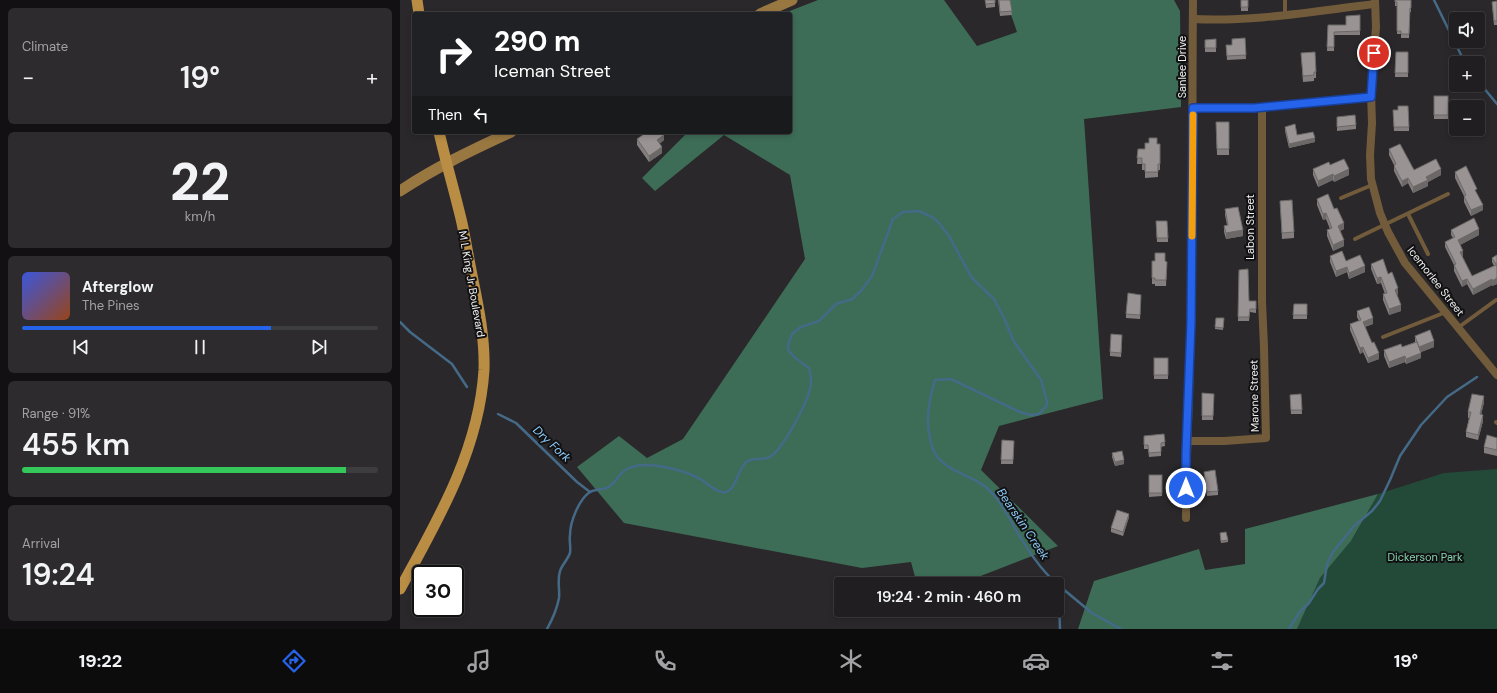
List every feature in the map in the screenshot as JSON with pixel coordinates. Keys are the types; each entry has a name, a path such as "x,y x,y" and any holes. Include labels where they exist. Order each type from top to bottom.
{"main road":[{"path":"417,0 419,12"},
{"path":"765,12 792,0"},
{"name":"M L King Jr Boulevard","path":"400,588 439,516 460,473 477,416 484,369 481,328 476,296 462,223 439,134"},
{"path":"400,191 427,173 507,134"}],"street":[{"name":"Sanlee Drive","path":"1186,518 1186,441 1191,323 1193,0"},
{"path":"1193,19 1222,20 1285,14 1375,2"},
{"name":"Icemorlee Street","path":"1375,2 1376,27 1371,97 1372,123 1370,155 1372,185 1377,206 1384,225 1406,262 1497,375"},
{"path":"1193,108 1261,107 1371,97"},
{"name":"Labon Street","path":"1261,107 1262,302 1264,347"},
{"name":"Marone Street","path":"1186,441 1224,441 1266,438 1264,347"}],"lane":[{"path":"1285,0 1285,14"},
{"path":"1341,198 1372,185"},
{"path":"1355,239 1448,194"},
{"path":"1408,214 1428,254"},
{"path":"1459,327 1496,300"},
{"path":"1383,337 1446,312"}],"green space":[{"path":"818,0 944,0 977,46 1017,32 1006,0 1174,0 1180,11 1181,107 1084,119 1103,399 999,426 981,470 1058,546 978,577 915,577 911,562 862,568 624,523 577,467 619,436 647,458 683,439 805,259 790,175 724,135 655,191 642,178 685,134 792,134 792,12 787,12"},
{"name":"Dickerson Park","path":"1497,469 1497,629 1297,629 1320,578 1351,541 1378,494 1444,473"},
{"path":"1378,494 1351,541 1320,578 1297,629 1078,629 1094,581 1199,549 1205,570 1245,564 1245,529"}],"building":[{"path":"985,0 995,0 995,3 986,4"},
{"path":"999,0 1010,0 1012,11 1000,12"},
{"path":"1241,0 1248,0 1248,7 1241,7"},
{"path":"1395,0 1411,0 1409,34 1401,34 1401,31 1397,31 1397,2 1395,2"},
{"path":"1497,1 1497,21 1494,21 1492,2"},
{"path":"1360,15 1360,31 1334,32 1334,47 1327,47 1328,25 1346,25 1346,16"},
{"path":"1245,38 1246,55 1227,56 1226,45 1232,45 1232,39"},
{"path":"1216,39 1216,48 1205,48 1205,40"},
{"path":"1315,52 1316,72 1314,72 1314,75 1303,76 1301,53"},
{"path":"1396,52 1408,52 1408,73 1395,73"},
{"path":"1434,96 1448,96 1448,115 1434,115"},
{"path":"1398,106 1408,106 1409,127 1394,127 1393,110 1398,110"},
{"path":"1355,115 1356,125 1337,127 1337,117"},
{"path":"1216,122 1229,122 1229,149 1217,149"},
{"path":"1295,124 1297,135 1313,132 1315,138 1289,144 1285,127"},
{"path":"644,134 664,135 657,140 662,147 649,156 637,139"},
{"path":"1149,138 1157,138 1157,144 1160,144 1160,164 1158,164 1158,172 1145,172 1145,164 1142,164 1142,158 1137,158 1138,149 1145,149 1145,143 1149,143"},
{"path":"1400,144 1414,170 1436,159 1441,169 1426,177 1428,180 1413,187 1408,178 1402,181 1394,166 1396,164 1389,149"},
{"path":"1344,159 1349,169 1318,181 1313,169 1329,162 1330,165"},
{"path":"1466,166 1477,189 1475,190 1483,205 1471,210 1464,196 1466,195 1455,172"},
{"path":"1328,194 1334,209 1337,208 1344,223 1338,226 1344,240 1333,245 1327,230 1332,228 1326,213 1323,214 1317,199"},
{"path":"1292,200 1294,232 1282,233 1280,201"},
{"path":"1238,207 1243,230 1226,233 1224,226 1228,225 1225,209"},
{"path":"1474,218 1479,229 1458,240 1463,251 1460,252 1472,276 1496,265 1497,278 1473,289 1467,279 1462,281 1454,265 1456,264 1445,242 1455,237 1451,230"},
{"path":"1156,221 1167,221 1168,238 1157,238"},
{"path":"1342,251 1346,261 1360,255 1365,266 1349,273 1347,267 1336,271 1330,256"},
{"path":"1155,253 1165,253 1165,261 1167,262 1166,280 1155,280 1155,278 1152,278 1152,261 1155,261"},
{"path":"1497,255 1497,264 1496,264 1492,258"},
{"path":"1383,259 1388,274 1392,272 1398,288 1395,290 1401,305 1389,309 1383,294 1387,293 1381,277 1377,278 1371,264"},
{"path":"1248,269 1249,301 1256,301 1256,309 1250,309 1249,317 1238,317 1239,270"},
{"path":"1128,293 1141,295 1140,315 1126,314"},
{"path":"1294,304 1307,304 1307,315 1293,315"},
{"path":"1369,307 1373,318 1363,322 1372,343 1374,342 1379,353 1368,358 1363,347 1360,348 1350,324 1361,320 1357,311"},
{"path":"1216,318 1224,318 1223,328 1215,327"},
{"path":"1430,330 1434,341 1419,347 1415,336"},
{"path":"1111,334 1122,335 1121,353 1110,352"},
{"path":"1417,342 1421,353 1406,359 1405,356 1389,362 1384,350 1401,344 1402,347"},
{"path":"1154,358 1168,358 1168,375 1154,375"},
{"path":"1202,393 1214,394 1213,416 1202,416"},
{"path":"1301,394 1302,410 1291,410 1290,395"},
{"path":"1472,394 1484,396 1480,414 1483,415 1478,435 1466,432 1471,412 1468,412"},
{"path":"1164,434 1165,442 1161,443 1161,452 1149,453 1148,445 1144,445 1144,436"},
{"path":"1487,435 1497,438 1497,450 1484,447"},
{"path":"1002,440 1014,441 1013,460 1001,460"},
{"path":"1122,451 1124,460 1115,462 1112,453"},
{"path":"1215,470 1218,491 1207,492 1204,472"},
{"path":"1149,475 1162,475 1162,493 1149,493"},
{"path":"1117,510 1129,514 1123,532 1111,528"},
{"path":"1226,532 1228,540 1221,541 1220,533"}],"waterway":[{"path":"1434,0 1462,56"},
{"path":"1485,89 1497,104"},
{"name":"Bearskin Creek","path":"547,629 558,602 560,571 570,553 570,530 573,518 586,495 595,490 608,487 627,469 644,465 654,465 676,469 695,476 720,492 726,492 732,488 745,463 751,460 768,458 782,444 799,415 808,396 811,384 809,368 794,357 788,350 788,345 792,334 801,327 819,321 836,304 852,299 861,291 872,276 893,219 903,212 919,211 932,217 939,223 949,236 972,278 994,299 1013,340 1041,380 1047,405 1039,414 1031,415 1020,412 950,379 935,380 929,406 928,424 933,449 937,457 950,468 975,480 993,494 1035,559 1050,577"},
{"name":"Dry Fork","path":"400,322 410,332 452,364 467,387"},
{"path":"1289,629 1299,613 1309,603 1324,583 1327,564 1333,552 1354,526 1372,511 1380,501 1400,456 1421,425 1447,397 1477,377"},
{"name":"Dry Fork","path":"498,414 516,423 577,482 590,492"},
{"name":"Bearskin Creek","path":"1064,590 1092,613 1121,629"},
{"path":"1060,629 1059,600 1065,591"}],"slow traffic":[{"path":"1192,236 1193,115"}],"route":[{"path":"1186,488 1191,323 1193,108 1254,108 1371,97 1374,53"}]}
